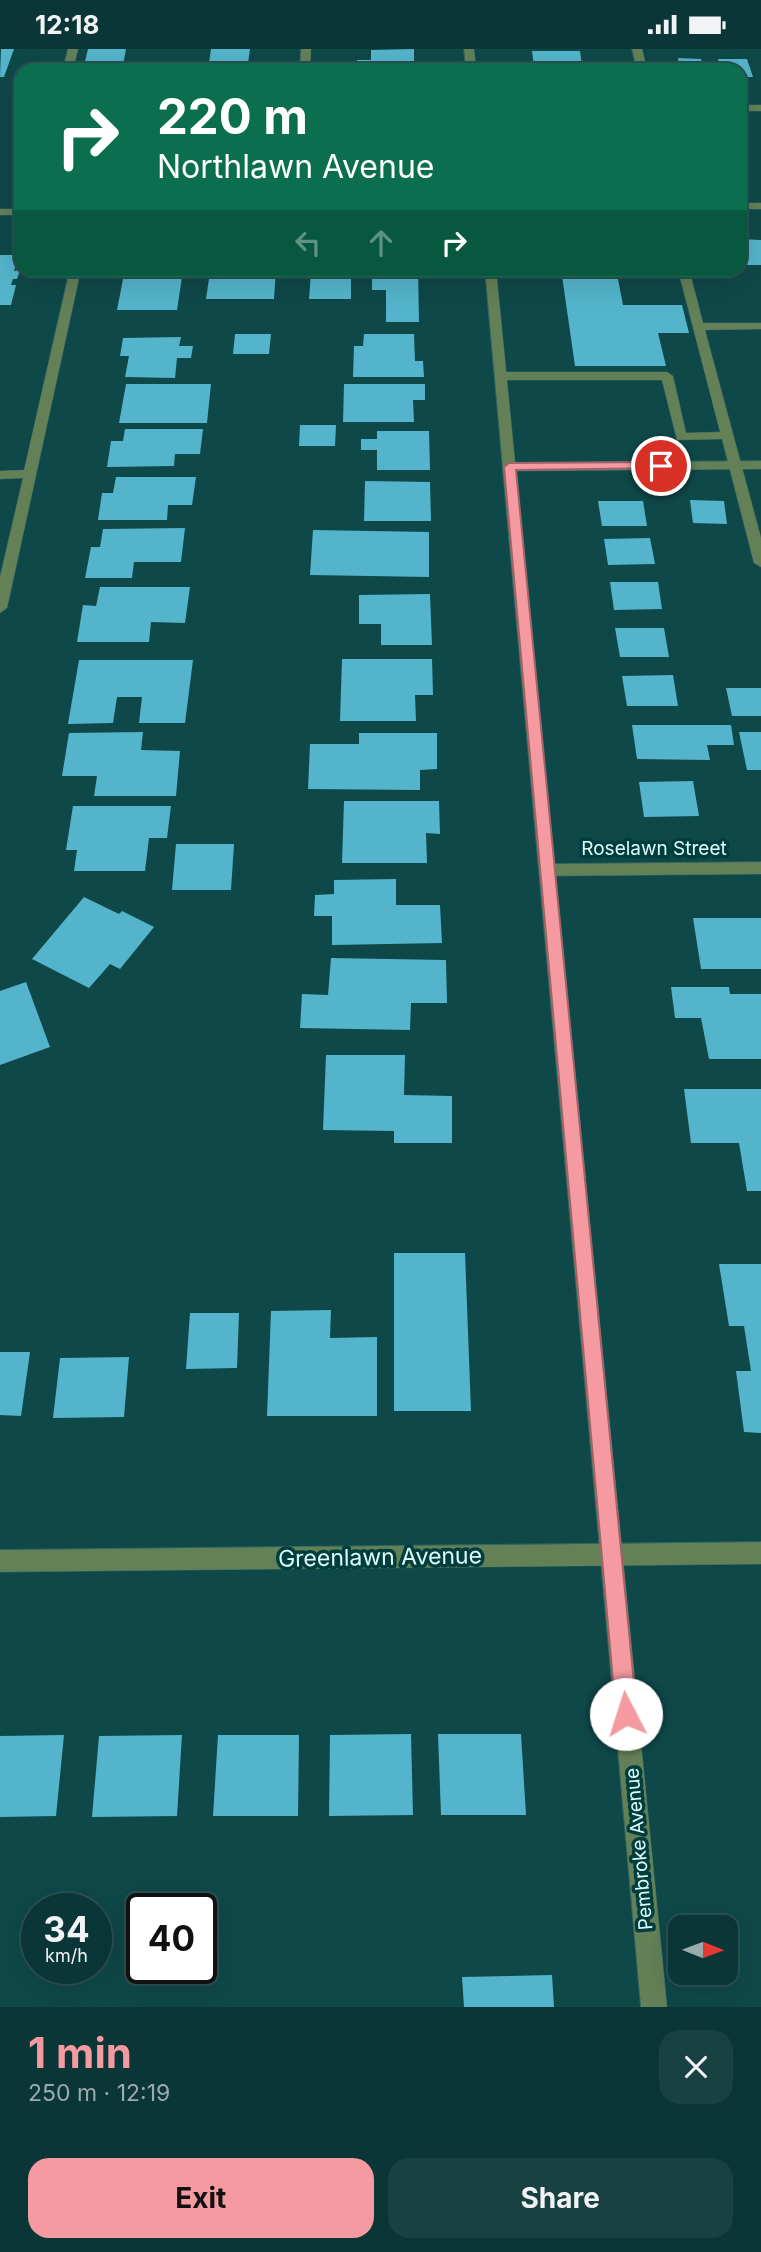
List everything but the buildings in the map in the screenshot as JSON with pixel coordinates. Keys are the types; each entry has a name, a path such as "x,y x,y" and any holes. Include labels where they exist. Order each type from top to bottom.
{"street":[{"path":"0,608 74,277"},
{"name":"Pembroke Avenue","path":"492,277 654,2007"},
{"path":"685,277 761,563"},
{"path":"697,327 761,326"},
{"path":"500,376 667,376 681,437 728,435"},
{"path":"509,467 761,465"},
{"path":"0,475 30,474"},
{"name":"Roselawn Street","path":"547,870 761,868"},
{"name":"Greenlawn Avenue","path":"0,1561 761,1553"}],"route":[{"path":"626,1714 509,467 661,466"}]}
